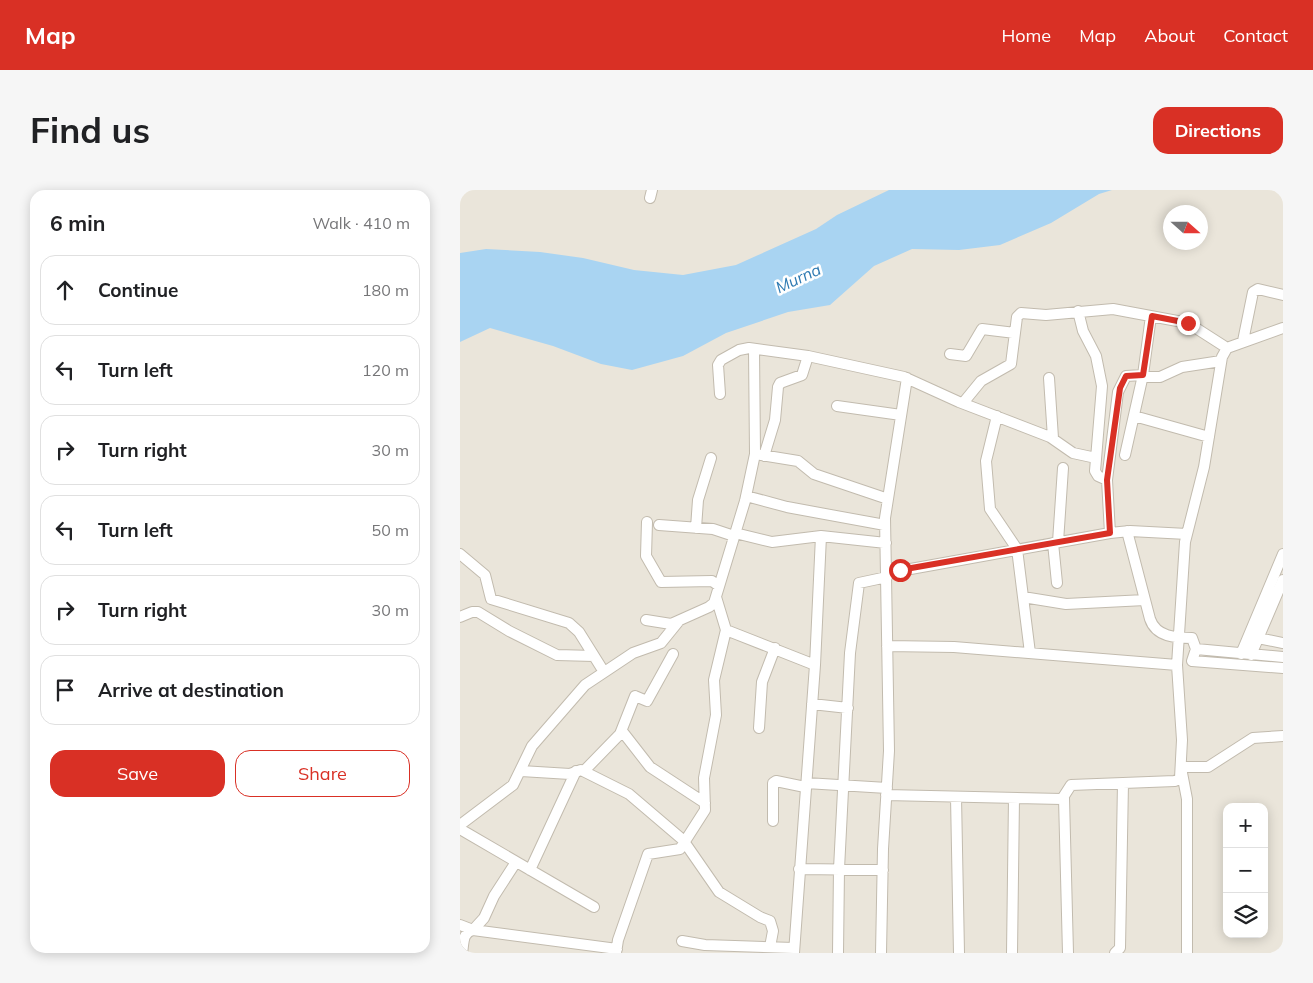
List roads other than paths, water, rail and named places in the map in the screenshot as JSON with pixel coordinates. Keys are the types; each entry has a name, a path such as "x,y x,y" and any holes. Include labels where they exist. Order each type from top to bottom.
{"street":[{"path":"1243,341 1253,292 1258,289 1283,295"},
{"path":"963,403 981,381 1011,364 1019,314 1046,315 1108,309 1152,316 1188,323 1227,348"},
{"path":"1078,311 1083,331 1096,356 1102,386 1096,474 1107,480"},
{"path":"1125,455 1143,376 1152,316"},
{"path":"1184,952 1187,799 1182,770 1182,737 1177,665 1186,534 1204,466 1221,361 1227,348 1283,328"},
{"path":"950,354 966,356 982,329 1015,333"},
{"path":"720,394 716,369 719,363 739,350 754,349 808,356 907,378 963,403 1053,438 1073,453 1096,458"},
{"path":"754,349 759,455"},
{"path":"646,620 667,624 678,622 709,607 716,597 759,455 775,420 778,387 780,383 802,375 808,356"},
{"path":"1110,533 1107,480 1120,388 1126,376 1160,377 1182,367 1221,361"},
{"path":"881,953 889,751 885,525 907,378"},
{"path":"1049,378 1053,438"},
{"path":"837,406 901,415"},
{"path":"997,416 986,457 990,509 1017,549 1030,653"},
{"path":"1134,416 1209,437"},
{"path":"759,455 798,461 814,474 888,499"},
{"path":"696,528 698,500 711,458"},
{"path":"1057,583 1055,542 1063,468"},
{"path":"746,496 787,507 885,525"},
{"path":"647,522 646,556 660,582 712,581 719,586"},
{"path":"659,525 713,529 772,542 821,536 886,543"},
{"path":"838,953 839,869 845,785 850,653 859,583 887,573 1110,533 1127,531 1186,534"},
{"path":"1127,531 1154,629 1163,635 1192,638 1196,649 1192,661 1283,668"},
{"path":"682,941 794,951 815,665 821,536"},
{"path":"460,554 485,575 491,599 569,623 579,632 604,672"},
{"path":"1246,654 1283,554"},
{"path":"1246,654 1258,638 1283,580"},
{"path":"1023,596 1070,604 1145,600"},
{"path":"460,925 473,930 617,951 648,854 680,849 704,813 704,778 716,715 714,680 726,630 716,597"},
{"path":"460,618 472,612 478,612 509,632 557,655 594,656"},
{"path":"594,907 516,862 460,826 510,788 532,746 585,686 635,652 661,643 678,622"},
{"path":"726,630 815,665"},
{"path":"1258,638 1283,643"},
{"path":"887,646 954,647 1177,665"},
{"path":"759,728 762,682 774,648"},
{"path":"1196,649 1283,657"},
{"path":"530,870 580,771 622,731 635,696 647,701 673,654"},
{"path":"812,704 848,708"},
{"path":"622,731 650,767 705,803"},
{"path":"1182,770 1210,766 1254,738 1283,736"},
{"path":"521,770 570,774 580,771 629,794 685,843 719,892 770,922 773,931 763,949"},
{"path":"1068,953 1064,798 1068,788 1071,785 1175,781 1180,778 1182,770"},
{"path":"773,821 773,783 776,781 806,785 845,785 886,791 956,797 1064,798"},
{"path":"1115,953 1120,948 1123,783"},
{"path":"956,797 960,953"},
{"path":"1012,953 1014,798"},
{"path":"463,952 466,933 473,930 484,918 494,896 516,862"},
{"path":"799,869 883,870"}],"water":[{"name":"Murna","path":"889,190 1112,190 1099,194 1051,223 1000,245 959,250 912,249 874,266 830,305 788,312 726,333 683,356 632,370 601,364 553,346 490,328 460,342 460,253 486,249 540,252 583,258 634,270 683,275 736,265 816,229 837,215"}]}
